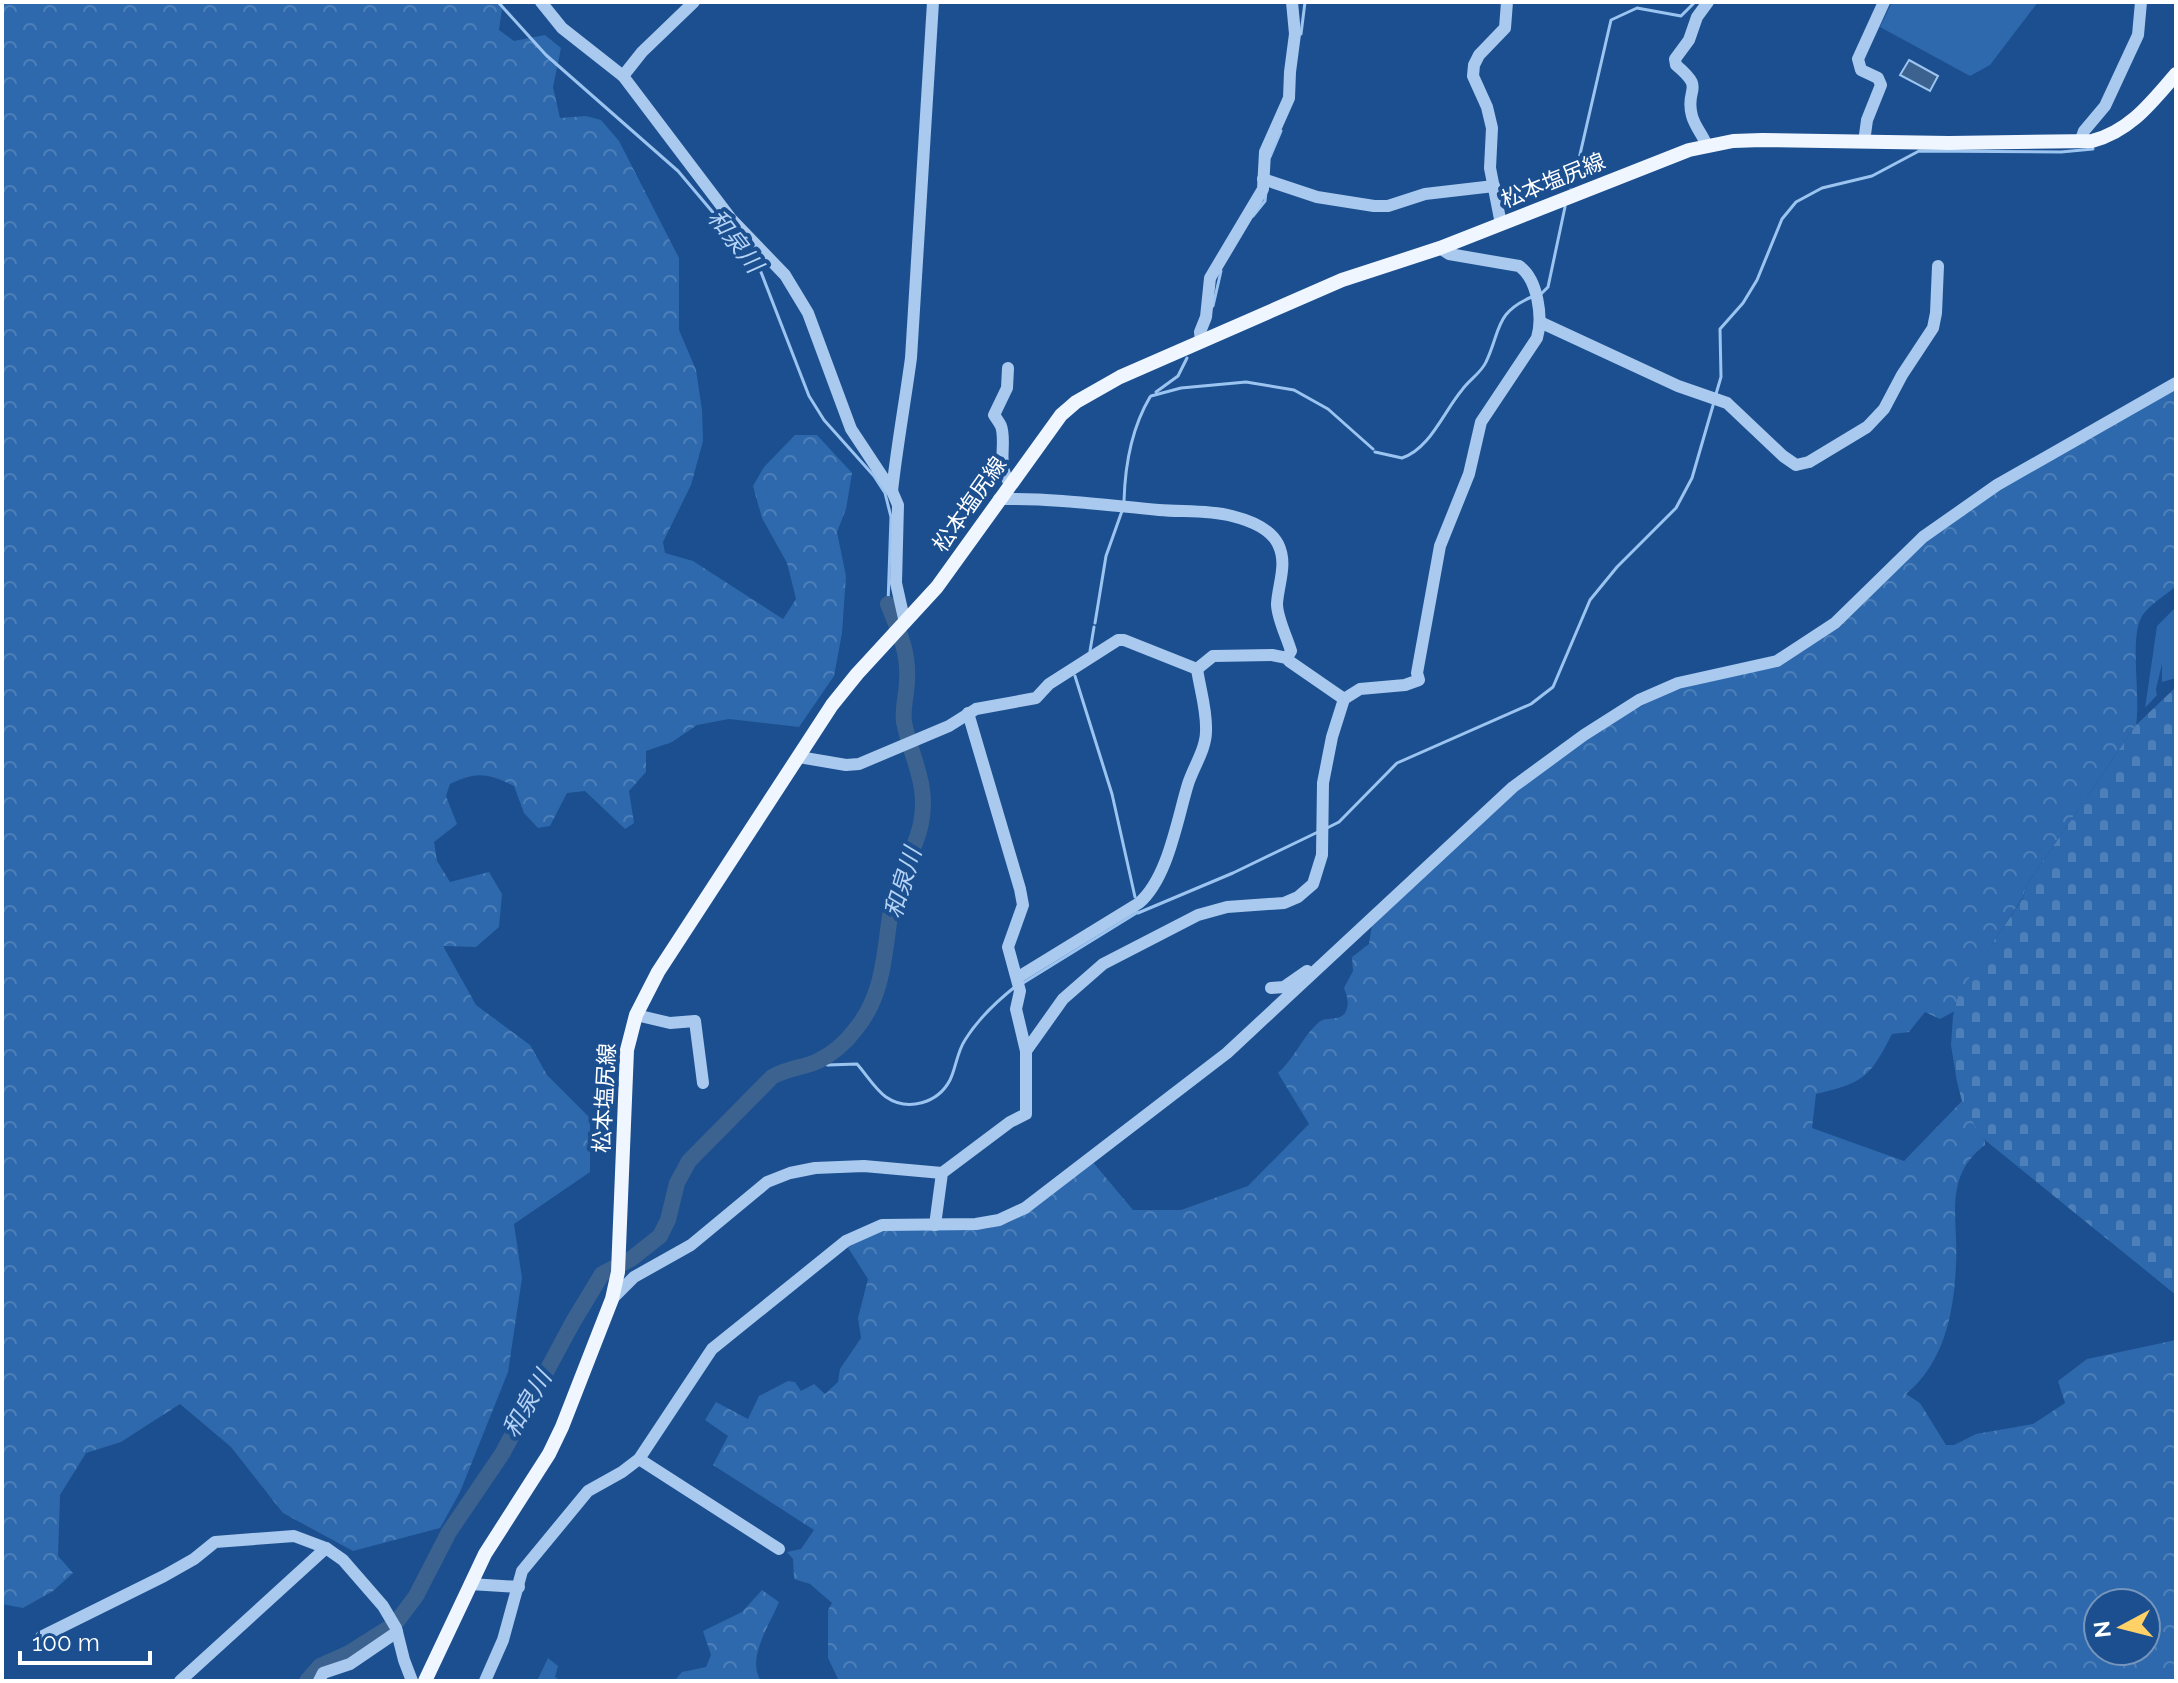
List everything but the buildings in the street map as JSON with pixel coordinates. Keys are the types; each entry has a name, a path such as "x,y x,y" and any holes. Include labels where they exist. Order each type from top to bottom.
{"main road":[{"name":"松本塩尻線","path":"425,1681 485,1554 549,1454 612,1299 619,1256 627,1050 636,1015 658,972 832,705 937,587 1047,431 1076,402 1120,377 1342,280 1440,248 1665,159 1707,146 1762,140 2080,142 2111,136 2125,128 2176,74"}],"street":[{"path":"541,2 562,28 623,76 732,220 785,275 808,313 851,429 898,505 896,583 900,628"},
{"path":"623,76 642,52 694,2"},
{"path":"892,491 898,429 904,410 911,358 933,2"},
{"path":"1201,342 1210,278 1263,189 1265,152 1289,98 1295,34 1292,2"},
{"path":"1707,146 1693,119 1690,103 1694,84 1676,65 1675,59 1689,40 1697,17 1708,2"},
{"path":"1864,142 1867,120 1881,85 1878,78 1861,70 1858,59 1884,2"},
{"path":"2080,142 2084,131 2105,106 2138,35 2141,2"},
{"path":"1501,224 1489,154 1492,128 1487,107 1473,76 1479,55 1505,28 1508,4"},
{"path":"1263,179 1317,197 1374,206 1388,206 1425,194 1494,186"},
{"path":"1026,1051 1063,999 1103,964 1198,915 1227,907 1284,903 1298,897 1313,884 1322,852 1323,783 1332,737 1344,699 1360,689 1391,687 1419,680 1417,673 1440,546 1469,474 1481,422 1537,338 1542,323 1526,270 1519,266 1449,254 1440,248"},
{"path":"1542,323 1678,386 1727,403 1796,465 1809,462 1867,427 1884,409 1933,328 1938,266"},
{"path":"1008,368 1007,388 994,415 1002,428 1000,448 1006,478 1010,483"},
{"path":"485,1681 503,1640 522,1571 575,1504 588,1491 639,1459 712,1349 846,1241 882,1225 976,1224 999,1220 1025,1208 1227,1053 1513,787 1584,735 1639,700 1678,683 1777,661 1791,654 1835,623 1923,537 1997,485 2176,383"},
{"path":"999,499 1051,498 1156,510 1208,512 1232,516 1259,527 1275,539 1280,548 1282,577 1277,607 1291,651 1287,658"},
{"path":"799,757 846,765 859,764 949,726 976,709 1036,698 1049,684 1118,640 1197,669"},
{"path":"1197,669 1213,656 1272,655 1287,658 1344,699"},
{"path":"1018,984 1139,903 1151,891 1173,839 1205,739 1207,728 1197,669"},
{"path":"612,1299 634,1277 682,1251 767,1182 815,1168 864,1166 942,1173 1010,1122 1026,1114 1026,1051 1016,1009 1018,984 1008,947 1023,905 968,713"},
{"path":"1271,988 1284,987 1312,967 1321,966"},
{"path":"636,1015 670,1023 695,1021 699,1078"},
{"path":"935,1225 942,1173"},
{"path":"639,1459 779,1549"},
{"path":"41,1637 184,1565 215,1542 294,1536 326,1548 343,1560 383,1606 396,1630 412,1681"},
{"path":"180,1681 326,1548"},
{"path":"470,1584 519,1587"},
{"path":"319,1681 323,1673 350,1664 396,1630"}],"green space":[{"path":"2,2 503,2 499,30 514,41 545,35 561,48 553,87 560,118 586,116 601,120 619,141 679,258 679,330 696,370 703,441 691,485 663,542 665,553 693,561 783,619 796,599 787,563 762,518 753,486 764,467 795,435 817,435 852,473 846,509 837,532 846,576 842,633 834,676 799,727 729,719 697,725 672,742 646,751 646,772 629,791 634,823 625,829 585,791 567,793 550,826 538,828 524,813 514,786 482,775 450,784 446,796 457,824 434,842 437,861 450,882 489,872 502,894 499,927 476,947 443,946 476,1005 530,1045 547,1075 590,1118 590,1172 514,1224 522,1278 508,1372 460,1492 440,1528 353,1551 283,1513 231,1447 180,1404 121,1442 86,1453 60,1495 58,1556 73,1573 53,1591 23,1608 2,1604"},
{"path":"1892,2 2038,2 1990,65 1970,76 1880,27"},
{"path":"2176,390 2176,586 2145,612 2138,626 2136,725 2026,886 2023,897 1960,993 1955,1011 1940,1019 1925,1012 1909,1032 1892,1034 1878,1060 1864,1076 1845,1086 1816,1094 1812,1128 1904,1161 1962,1101 1985,1141 1963,1171 1958,1185 1955,1283 1944,1336 1930,1368 1906,1394 1920,1403 1946,1445 1954,1445 1976,1434 2033,1424 2065,1403 2058,1381 2087,1359 2176,1340 2176,1681 839,1681 828,1658 828,1610 832,1603 810,1584 794,1579 793,1559 787,1552 801,1549 814,1530 713,1465 728,1436 705,1420 716,1402 748,1419 759,1396 788,1381 795,1382 801,1391 814,1384 825,1394 838,1382 840,1369 861,1338 858,1318 868,1279 847,1246 882,1230 986,1229 1008,1223 1029,1211 1092,1161 1133,1210 1181,1210 1248,1186 1309,1124 1278,1073 1317,1024 1342,1016 1347,1010 1344,988 1353,971 1352,957 1369,944 1372,925 1518,789 1616,719 1671,691 1784,663 1840,627 1923,543 2009,483 2117,420"},
{"path":"2176,607 2176,678 2162,682 2162,664 2157,695 2145,708 2157,626"},
{"path":"2176,687 2176,1295 1980,1136 1962,1101 1951,1045 1953,1016 1959,993 2023,898 2026,886 2136,725"},
{"path":"762,1590 779,1602 758,1652 757,1672 761,1681 674,1681 682,1672 706,1667 711,1655 703,1631 742,1612"},
{"path":"548,1658 558,1666 555,1677 561,1681 537,1681"}],"shaded area":[{"path":"1909,60 1938,76 1930,91 1900,75"}],"waterway":[{"name":"和泉川","path":"498,2 546,55 678,171 759,267 809,396 824,420 874,476 885,493 891,517 888,604"},
{"path":"1301,34 1305,2"},
{"path":"1570,187 1611,20 1637,8 1681,16 1695,2"},
{"path":"1270,157 1281,131"},
{"path":"1716,394 1721,377 1720,329 1743,303 1757,280 1782,219 1796,202 1822,188 1872,176 1919,151 2061,152 2093,149"},
{"path":"1253,216 1265,201 1266,192"},
{"path":"1541,294 1548,287 1565,207"},
{"path":"1213,306 1221,271"},
{"path":"1375,452 1402,458 1421,447 1465,386 1484,366 1505,316 1521,302 1534,296"},
{"path":"1156,392 1178,376 1187,358"},
{"path":"1151,396 1181,388 1246,382 1294,390 1328,409 1373,449"},
{"path":"1124,501 1130,448 1150,397"},
{"path":"1327,828 1339,822 1397,763 1531,704 1553,687 1590,600 1617,567 1676,508 1692,478 1714,402"},
{"path":"1095,623 1106,556 1122,511"},
{"name":"和泉川","path":"307,1681 320,1666 349,1653 395,1624 416,1596 449,1532 502,1454 602,1274 631,1259 660,1236 668,1220 677,1183 689,1161 772,1077 828,1055 847,1039 865,1016 882,970 894,893 919,833 923,809 921,783 904,722 906,660 888,604"},
{"path":"1090,651 1094,627"},
{"path":"1075,676 1112,794 1135,897"},
{"path":"1138,913 1233,873 1320,831"},
{"path":"1023,983 1138,912"},
{"path":"816,1062 828,1065 857,1064 886,1097 904,1104 922,1103 945,1088 970,1032 1016,986"}]}
